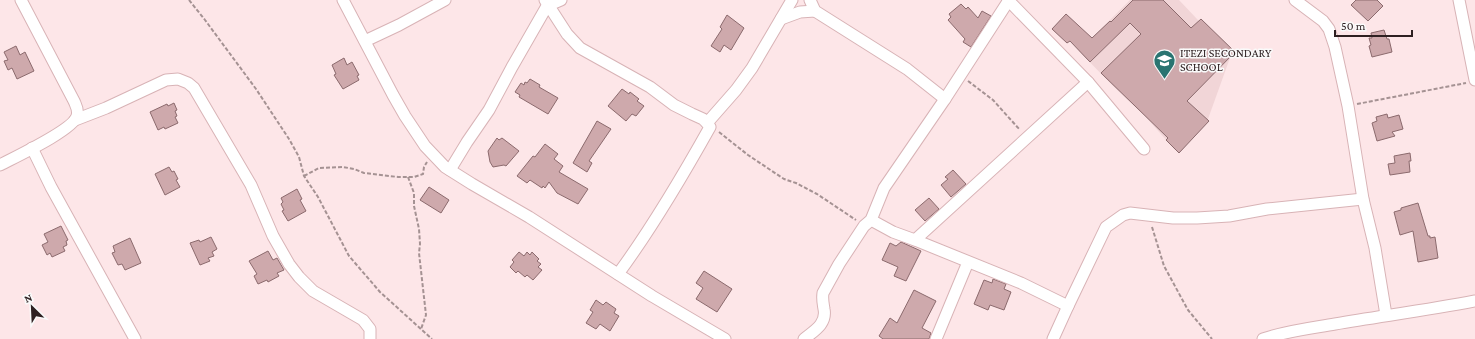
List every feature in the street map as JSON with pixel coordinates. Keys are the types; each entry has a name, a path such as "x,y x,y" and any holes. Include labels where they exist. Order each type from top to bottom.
{"street":[{"path":"0,165 70,126 77,115 77,108 21,0"},
{"path":"343,0 399,106 416,134 445,167 529,217 618,274 725,339"},
{"path":"365,41 399,25 445,0"},
{"path":"546,3 561,0"},
{"path":"810,0 814,11"},
{"path":"804,339 819,327 823,321 823,293 839,264 868,223 884,188 945,99 1009,0 1088,82 1144,149"},
{"path":"1295,0 1319,17 1329,29 1335,46 1348,106 1364,200 1375,248 1386,316"},
{"path":"1459,0 1471,81"},
{"path":"618,274 639,246 708,125 752,68 781,19 788,1"},
{"path":"546,3 567,34 580,48 650,87 674,105 703,119 708,125"},
{"path":"450,170 489,110 546,3"},
{"path":"781,19 800,12 814,11 907,69 945,99"},
{"path":"75,120 106,108 166,80 178,79 188,83 194,88 251,186 273,236 289,264 313,291 363,320 370,329 370,339"},
{"path":"915,240 1088,82"},
{"path":"32,148 54,193 135,339"},
{"path":"1054,339 1106,227 1123,215 1130,213 1173,218 1197,218 1229,216 1274,209 1364,200"},
{"path":"868,223 915,240 1021,283 1068,306"},
{"path":"936,339 968,262"},
{"path":"1263,339 1314,328 1430,310 1475,301"}],"path":[{"path":"189,0 206,20 256,89 289,139 299,157 304,176 318,197 349,256 380,292 432,339"},
{"path":"961,74 992,100 1027,139"},
{"path":"1348,106 1471,81"},
{"path":"708,125 748,155 784,179 818,194 868,223"},
{"path":"304,176 319,168 343,167 364,173 414,177 423,174 424,167 433,155"},
{"path":"408,177 414,193 414,206 420,244 418,253 426,314 421,328"},
{"path":"1148,214 1164,266 1188,310 1212,339"}],"shaded area":[{"name":"ITEZI SECONDARY SCHOOL","path":"1130,0 1179,0 1231,55 1208,119 1175,150 1145,116 1079,51"}],"building":[{"name":"ITEZI SECONDARY SCHOOL","path":"1133,0 1163,0 1191,28 1201,19 1235,52 1187,101 1209,121 1179,153 1166,140 1168,138 1101,73 1141,34 1130,23 1090,62 1070,41 1067,43 1052,29 1066,14 1092,38"},
{"path":"1356,0 1377,0 1383,6 1368,21 1351,5"},
{"path":"961,4 966,9 968,7 978,18 982,11 991,16 971,47 963,42 965,39 948,20 951,17 949,14"},
{"path":"727,15 744,28 731,50 724,45 720,52 711,46 722,29 720,27"},
{"path":"1384,30 1387,39 1389,39 1392,52 1372,57 1369,46 1371,45 1369,38 1372,38 1371,33"},
{"path":"16,46 20,55 25,52 34,71 17,79 12,68 8,70 4,61 8,60 4,52"},
{"path":"344,58 347,65 352,62 359,75 357,76 359,80 343,89 334,75 336,74 332,65"},
{"path":"530,79 540,85 539,87 558,98 548,114 519,97 520,95 515,92 521,83 524,85 525,82 527,83"},
{"path":"622,89 629,94 630,92 639,99 637,101 644,106 636,116 632,114 626,121 608,106"},
{"path":"174,103 177,110 175,111 177,116 175,117 178,123 165,129 164,127 158,130 150,112 167,104 168,106"},
{"path":"1387,114 1388,118 1399,115 1403,129 1392,132 1395,136 1377,141 1372,123 1377,121 1376,117"},
{"path":"597,121 611,129 589,161 592,163 587,172 573,163"},
{"path":"497,138 499,140 502,138 519,151 506,166 493,167 490,162 488,151"},
{"path":"545,144 558,154 554,159 563,166 559,172 588,189 578,204 557,193 549,182 545,188 543,186 542,188 530,180 527,183 517,176"},
{"path":"1410,153 1410,172 1390,175 1388,164 1395,163 1394,156"},
{"path":"169,167 172,172 174,171 178,179 176,180 180,187 165,195 155,174"},
{"path":"953,170 966,184 951,197 941,185 948,179 945,177"},
{"path":"429,187 449,200 441,213 420,200"},
{"path":"297,189 302,199 300,200 306,211 288,221 282,211 284,210 281,204 283,202 281,198"},
{"path":"929,198 939,209 925,221 915,210"},
{"path":"1418,203 1428,236 1430,236 1430,238 1435,237 1438,258 1418,262 1413,231 1400,235 1394,212 1401,210 1401,208"},
{"path":"61,226 68,240 66,241 67,245 63,247 65,251 52,257 50,253 47,255 42,245 48,242 44,234"},
{"path":"211,237 217,249 212,252 214,256 208,258 210,261 200,265 190,243 199,240 200,242"},
{"path":"130,238 141,263 125,270 122,264 118,265 112,253 115,252 113,246"},
{"path":"901,242 921,251 906,281 894,276 898,267 882,260 890,243 896,246"},
{"path":"268,251 273,260 277,258 284,270 277,273 279,276 268,282 267,280 258,284 254,276 257,274 249,261"},
{"path":"519,252 524,256 527,252 530,255 532,252 539,259 537,261 541,264 538,267 542,270 533,280 527,275 525,277 518,271 516,273 510,267 514,262 512,260"},
{"path":"704,271 732,289 717,312 696,299 703,288 696,283"},
{"path":"993,279 1006,284 1004,289 1011,292 1004,310 990,305 988,310 974,304 984,280 992,283"},
{"path":"914,290 936,301 922,328 931,333 929,339 883,339 879,336 890,318 897,323"},
{"path":"596,300 603,305 606,302 616,309 614,313 619,316 610,331 600,324 596,329 586,323 593,312 590,310"}],"place":[{"name":"ITEZI SECONDARY SCHOOL","path":"1164,80"}]}
